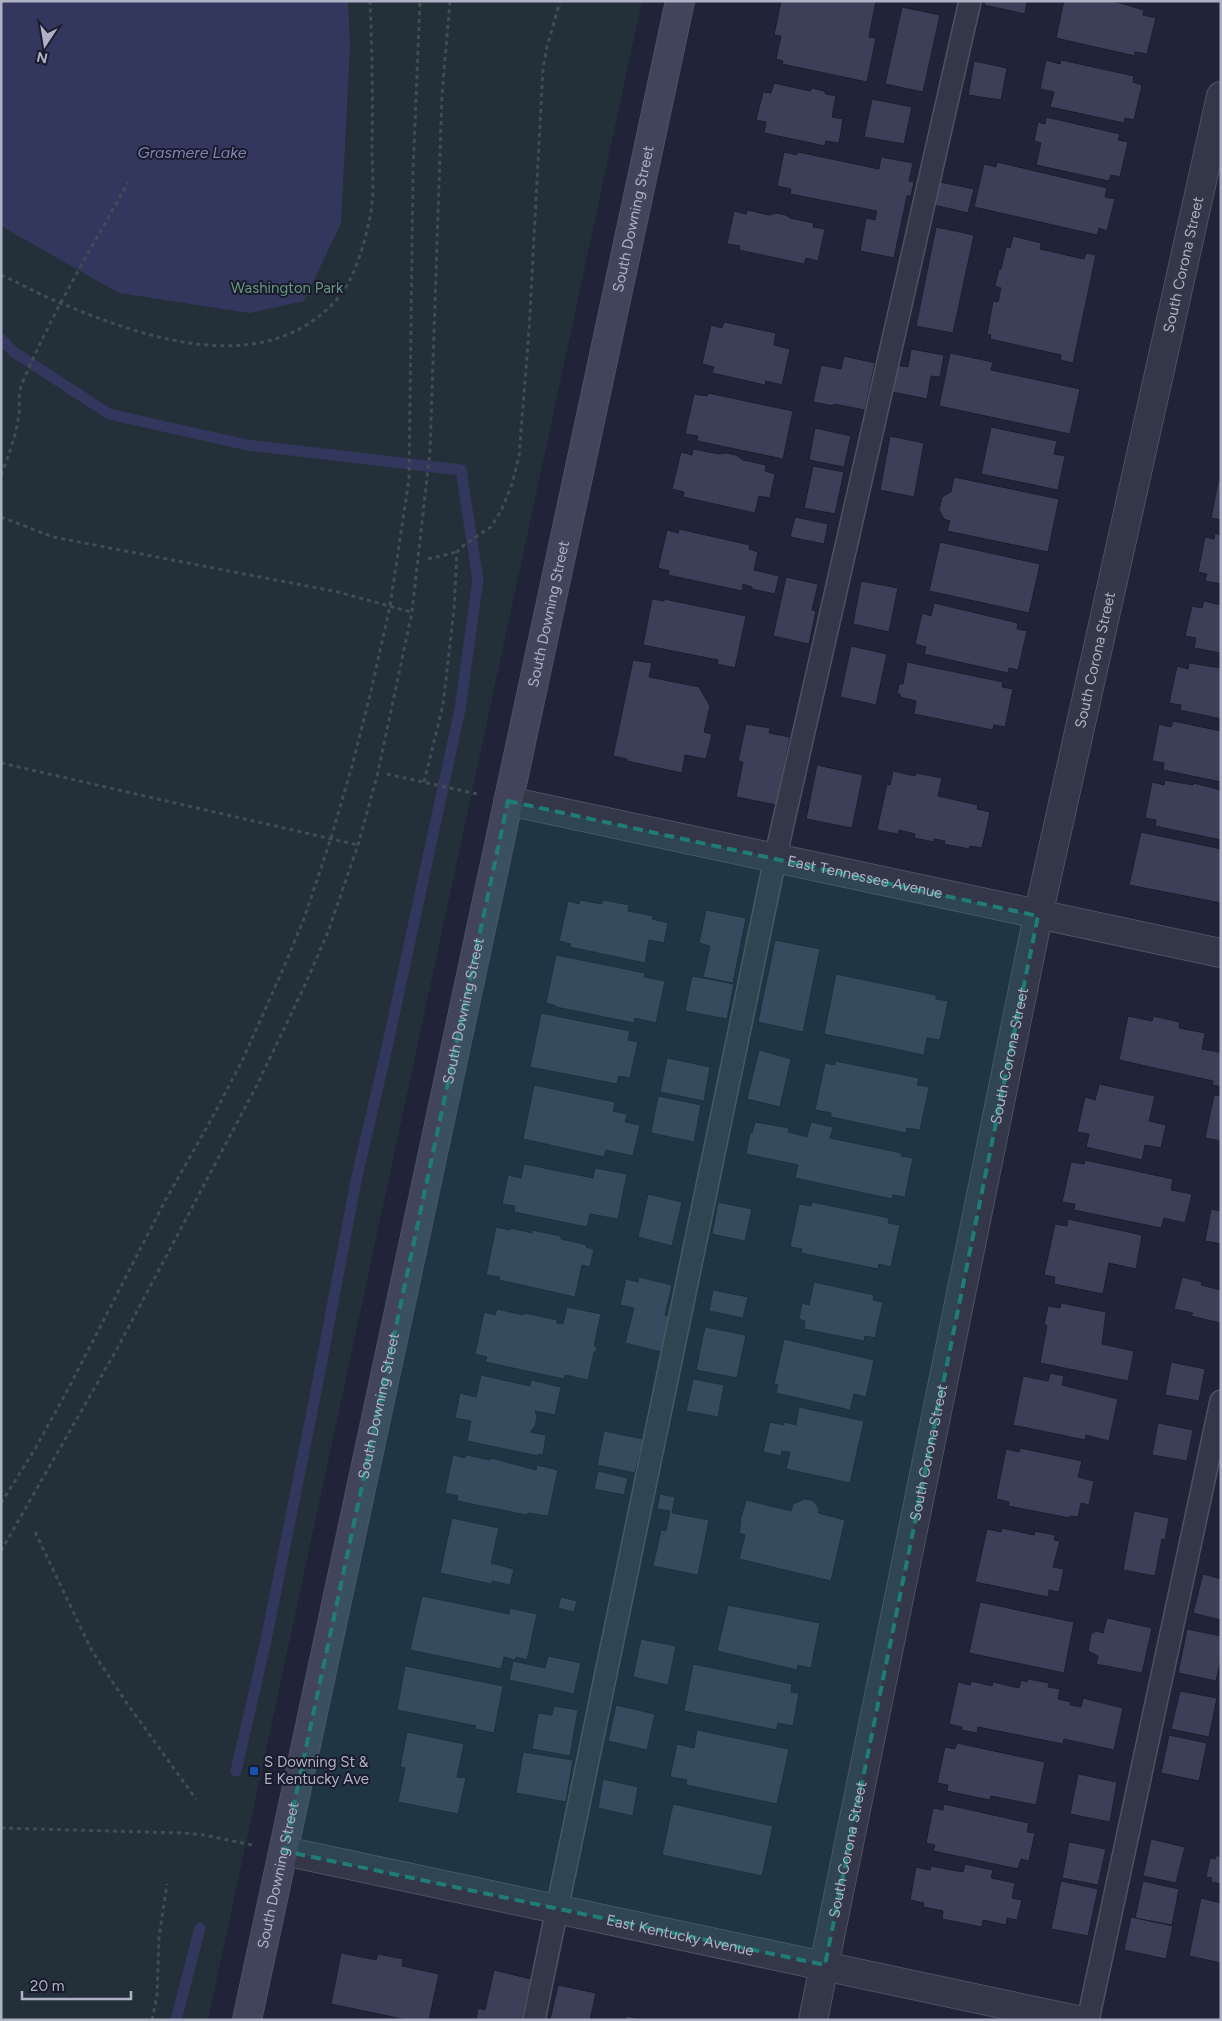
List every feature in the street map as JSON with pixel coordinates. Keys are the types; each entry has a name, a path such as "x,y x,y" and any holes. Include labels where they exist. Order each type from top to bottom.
{"main road":[{"name":"South Downing Street","path":"247,2020 680,1"}],"street":[{"name":"South Corona Street","path":"813,2020 1038,916 1221,96"},
{"name":"East Tennessee Avenue","path":"508,801 1038,916 1221,953"},
{"name":"East Kentucky Avenue","path":"284,1851 1077,2020"}],"lane":[{"path":"534,2020 776,859 970,1"},
{"path":"1088,2020 1221,1401"}],"path":[{"path":"1,275 61,304 104,320 155,336 208,346 240,346 273,340 301,328 324,312 339,297 352,275 364,242 370,215 373,68 370,1"},
{"path":"1,1503 62,1401 165,1201 242,1061 291,950 331,838 369,700 390,606 409,479 413,172 420,1"},
{"path":"1,1552 118,1347 257,1085 328,932 358,845 378,772 412,612 430,452 442,95 450,1"},
{"path":"428,559 457,552 465,544 491,527 502,509 512,484 519,456 529,331 543,68 560,1"},
{"path":"1,475 12,448 19,418 18,395 24,379 61,304 128,183"},
{"path":"1,517 53,537 338,592 412,612"},
{"path":"424,782 443,705 454,609 457,552"},
{"path":"1,763 358,845"},
{"path":"387,774 469,792"},
{"path":"35,1532 92,1651 126,1702 196,1799"},
{"path":"1,1828 182,1833 204,1835 284,1851"},
{"path":"152,2020 157,1996 160,1938 167,1884"}],"highlighted area":[{"path":"508,801 1038,916 825,1965 284,1851"}],"green space":[{"name":"Washington Park","path":"1,1 642,1 208,2020 1,2020"}],"water":[{"name":"Grasmere Lake","path":"1,1 348,1 350,46 341,223 304,301 250,313 119,293 1,226"}],"building":[{"path":"781,1 876,1 869,37 876,38 867,82 782,64 783,61 776,59 781,36 774,35"},
{"path":"985,1 1027,1 1025,14 984,5"},
{"path":"1064,1 1113,1 1144,10 1143,15 1156,18 1147,54 1135,52 1135,56 1056,38"},
{"path":"902,7 940,15 923,92 885,84"},
{"path":"1046,60 1060,64 1061,60 1134,76 1133,82 1142,85 1134,120 1125,118 1124,123 1050,107 1054,92 1040,89"},
{"path":"974,61 1007,68 1001,100 968,95"},
{"path":"774,83 810,91 812,88 836,96 832,117 843,119 839,143 826,141 825,146 764,133 766,122 756,120 763,92 771,93"},
{"path":"872,99 912,107 904,144 864,137"},
{"path":"1046,117 1120,134 1118,140 1128,142 1120,177 1111,175 1109,181 1036,165 1041,143 1034,141 1038,122 1045,124"},
{"path":"784,152 797,155 798,152 879,169 881,157 913,163 909,181 914,182 911,196 907,196 894,258 860,251 866,218 875,220 877,211 790,194 791,189 777,186"},
{"path":"997,162 1107,188 1105,197 1115,199 1107,231 1099,228 1097,235 974,207 984,164 996,167"},
{"path":"940,182 974,189 968,213 934,205"},
{"path":"747,210 769,215 777,213 786,215 790,218 814,223 813,227 825,229 818,261 806,258 804,264 739,250 740,246 727,244 734,211 746,214"},
{"path":"936,227 974,235 953,333 916,326"},
{"path":"1013,236 1041,243 1040,249 1084,259 1086,253 1096,255 1073,363 1060,360 1061,355 990,339 991,335 987,334 993,301 998,302 1001,288 995,286 999,269 1001,269 1006,247 1010,248"},
{"path":"724,322 776,333 774,345 790,349 782,385 766,381 765,385 712,373 714,367 702,364 711,325 722,328"},
{"path":"911,349 944,355 940,377 931,376 927,399 892,392 897,365 908,367"},
{"path":"950,353 993,362 991,370 1080,389 1070,434 939,406"},
{"path":"844,356 875,363 865,410 813,402 821,365 841,369"},
{"path":"708,393 793,411 783,459 697,441 698,436 685,434 694,394 707,396"},
{"path":"991,427 1057,441 1054,454 1065,456 1058,490 981,474"},
{"path":"815,428 851,436 844,467 809,460"},
{"path":"890,436 924,443 914,497 880,490"},
{"path":"693,449 736,455 743,460 766,465 765,471 775,474 770,498 759,496 755,513 683,497 684,492 672,489 681,452 692,455"},
{"path":"813,466 844,472 835,514 804,508"},
{"path":"954,477 1059,499 1048,552 947,531 950,521 944,519 939,510 942,497 951,492"},
{"path":"1218,482 1221,482 1221,520 1211,518"},
{"path":"795,517 828,524 824,544 790,537"},
{"path":"679,529 750,545 749,549 758,552 754,570 779,576 775,594 752,589 752,587 743,584 742,591 668,575 669,571 658,568 667,530 678,533"},
{"path":"1215,533 1221,535 1221,584 1205,581 1207,574 1198,572 1205,537 1214,539"},
{"path":"940,542 1040,564 1029,613 929,591"},
{"path":"786,577 818,584 812,610 816,611 809,644 773,636"},
{"path":"861,581 898,588 889,632 853,624"},
{"path":"652,599 664,601 664,599 746,616 735,668 717,664 718,660 643,645"},
{"path":"1204,601 1221,605 1221,653 1194,648 1196,638 1185,636 1192,606 1202,608"},
{"path":"934,603 1018,623 1017,629 1027,631 1018,670 1009,668 1008,673 924,654 926,647 915,644 922,613 931,616"},
{"path":"851,646 887,654 876,705 840,697"},
{"path":"633,660 652,663 649,677 699,687 710,706 704,732 712,734 706,759 685,755 682,773 627,761 627,759 613,756"},
{"path":"907,662 1003,682 1002,687 1013,689 1005,727 994,725 993,730 914,714 916,701 900,697 900,694 897,694 899,684 903,684"},
{"path":"1189,663 1221,668 1221,719 1180,710 1181,705 1169,703 1177,666 1188,669"},
{"path":"1173,721 1221,731 1221,782 1163,770 1164,763 1152,761 1159,724 1171,727"},
{"path":"746,724 770,728 769,733 790,737 777,805 736,797 743,762 738,761"},
{"path":"817,765 863,775 852,828 806,819"},
{"path":"893,771 915,776 916,773 942,778 938,796 978,805 977,809 990,812 982,848 970,846 969,849 944,844 945,841 934,839 934,842 914,838 915,834 899,830 898,834 877,830 887,784 890,785"},
{"path":"1165,780 1193,785 1193,783 1221,790 1221,840 1155,826 1156,820 1145,818 1152,782 1164,785"},
{"path":"1141,832 1221,849 1221,903 1129,885"},
{"path":"580,900 602,904 603,900 629,905 628,911 653,916 652,919 668,923 664,943 649,940 645,963 570,947 571,944 559,941 568,901 579,904"},
{"path":"706,910 746,918 733,983 703,977 710,946 699,943"},
{"path":"775,940 820,949 803,1032 758,1022"},
{"path":"556,955 645,973 644,977 665,981 656,1023 635,1018 634,1023 556,1007 546,1003"},
{"path":"836,974 936,995 936,999 948,1001 940,1040 927,1038 924,1055 824,1034"},
{"path":"692,976 734,984 727,1019 685,1011"},
{"path":"541,1013 630,1031 628,1040 638,1042 630,1078 619,1076 617,1084 530,1067"},
{"path":"1128,1016 1152,1021 1153,1016 1180,1022 1179,1028 1205,1033 1202,1049 1219,1052 1221,1045 1221,1087 1212,1085 1213,1081 1119,1060"},
{"path":"759,1050 791,1059 780,1107 747,1099"},
{"path":"667,1058 710,1067 704,1101 660,1092"},
{"path":"835,1061 919,1078 917,1085 929,1087 920,1130 907,1128 906,1133 831,1117 831,1113 815,1110 825,1063 835,1065"},
{"path":"1099,1084 1155,1096 1149,1121 1166,1125 1161,1148 1145,1145 1142,1160 1086,1147 1089,1134 1077,1132 1085,1097 1095,1100"},
{"path":"534,1085 615,1102 613,1111 627,1114 625,1122 640,1125 633,1156 606,1150 604,1157 523,1139"},
{"path":"1214,1095 1221,1096 1221,1141 1205,1138"},
{"path":"658,1096 701,1105 694,1142 651,1133"},
{"path":"755,1122 789,1128 788,1132 807,1137 811,1122 833,1127 830,1138 902,1153 901,1156 913,1158 905,1197 893,1195 892,1199 795,1178 798,1165 746,1154 750,1133 752,1133"},
{"path":"1085,1160 1173,1179 1171,1190 1192,1194 1185,1223 1164,1218 1161,1228 1074,1210 1075,1204 1062,1202 1071,1162 1084,1164"},
{"path":"524,1164 593,1178 595,1168 627,1174 618,1219 590,1214 587,1227 514,1212 515,1206 502,1204 508,1175 521,1178"},
{"path":"648,1194 682,1202 672,1246 638,1237"},
{"path":"718,1202 752,1209 745,1241 712,1234"},
{"path":"812,1202 889,1218 888,1223 900,1225 891,1267 879,1264 878,1269 801,1253 802,1249 790,1247 799,1204 811,1206"},
{"path":"1211,1209 1221,1211 1221,1244 1205,1241"},
{"path":"1068,1219 1142,1235 1136,1269 1109,1263 1103,1294 1054,1284 1055,1277 1044,1275 1055,1224 1067,1226"},
{"path":"496,1227 532,1233 532,1230 561,1236 561,1239 587,1245 586,1247 594,1249 590,1267 582,1265 575,1297 499,1280 500,1277 486,1275"},
{"path":"639,1277 672,1285 665,1315 673,1317 665,1353 625,1343 634,1308 620,1305 626,1279 638,1282"},
{"path":"1182,1277 1202,1282 1201,1285 1221,1290 1221,1323 1191,1316 1193,1313 1174,1309"},
{"path":"814,1282 874,1295 873,1300 883,1302 875,1338 865,1336 864,1341 804,1329 805,1321 799,1319 802,1303 809,1305"},
{"path":"713,1290 748,1297 743,1318 709,1311"},
{"path":"1061,1303 1106,1312 1102,1344 1134,1351 1128,1381 1040,1363 1047,1325 1044,1325 1048,1306 1060,1308"},
{"path":"567,1307 601,1314 594,1346 597,1347 596,1352 594,1352 588,1380 565,1375 564,1379 485,1362 487,1357 475,1354 484,1312 495,1315 497,1309 524,1315 524,1313 557,1320 557,1323 563,1324"},
{"path":"705,1327 746,1335 737,1378 696,1370"},
{"path":"784,1339 874,1360 866,1397 854,1394 850,1410 776,1393 778,1385 774,1384"},
{"path":"1171,1362 1205,1369 1199,1401 1165,1395"},
{"path":"1050,1373 1064,1376 1062,1385 1118,1399 1109,1441 1086,1435 1085,1440 1013,1425 1023,1376 1048,1381"},
{"path":"481,1375 530,1386 531,1380 561,1387 555,1415 535,1411 537,1417 535,1426 530,1432 546,1435 543,1455 539,1454 538,1456 467,1441 471,1421 455,1418 460,1393 476,1397"},
{"path":"693,1379 724,1385 718,1417 686,1411"},
{"path":"799,1407 864,1421 850,1483 786,1469 790,1452 782,1451 781,1456 763,1452 770,1422 784,1425 784,1422 796,1425"},
{"path":"1158,1423 1193,1430 1187,1461 1152,1455"},
{"path":"604,1431 643,1439 635,1473 597,1465"},
{"path":"1020,1448 1082,1461 1078,1477 1094,1481 1089,1505 1081,1503 1078,1517 1070,1516 1070,1518 1008,1506 1009,1502 996,1499 1006,1449 1019,1452"},
{"path":"453,1455 465,1458 466,1455 490,1460 491,1458 536,1470 537,1465 558,1470 548,1516 528,1513 527,1515 457,1501 458,1496 445,1493"},
{"path":"598,1471 628,1478 624,1495 594,1489"},
{"path":"660,1494 675,1497 672,1513 709,1520 698,1575 653,1566 661,1530 666,1531 670,1511 657,1509"},
{"path":"805,1499 812,1500 816,1504 819,1510 818,1513 845,1520 831,1581 739,1559 745,1535 739,1533 740,1521 746,1500 791,1511 793,1504"},
{"path":"1134,1511 1169,1518 1165,1540 1162,1539 1155,1576 1123,1570"},
{"path":"452,1518 499,1528 491,1563 514,1569 510,1585 492,1581 492,1584 440,1573"},
{"path":"1002,1528 1034,1535 1035,1531 1055,1535 1054,1540 1060,1541 1053,1567 1064,1569 1059,1592 1049,1590 1048,1597 975,1582 987,1529 1001,1532"},
{"path":"1203,1574 1221,1579 1221,1620 1193,1613"},
{"path":"422,1596 509,1614 510,1608 537,1614 527,1660 516,1657 515,1660 504,1657 501,1669 410,1650"},
{"path":"561,1597 577,1601 574,1612 558,1608"},
{"path":"980,1602 1074,1622 1064,1673 969,1653"},
{"path":"728,1605 820,1623 811,1668 798,1665 797,1670 717,1651"},
{"path":"1107,1618 1152,1628 1142,1673 1096,1664 1098,1656 1088,1651 1091,1634 1096,1631 1103,1633"},
{"path":"1187,1629 1221,1636 1221,1659 1216,1681 1178,1673"},
{"path":"641,1639 676,1646 668,1685 633,1677"},
{"path":"548,1656 581,1663 574,1694 509,1680 513,1661 545,1668"},
{"path":"693,1664 792,1684 791,1692 799,1693 793,1726 778,1723 776,1730 684,1711"},
{"path":"405,1666 503,1686 494,1733 475,1729 476,1726 397,1710"},
{"path":"1028,1679 1049,1683 1048,1687 1060,1689 1058,1699 1071,1702 1070,1705 1081,1707 1083,1698 1123,1708 1114,1750 1064,1739 1063,1744 978,1727 977,1733 961,1730 962,1727 949,1724 958,1682 970,1685 971,1681 992,1686 993,1682 1019,1688 1021,1680 1027,1682"},
{"path":"1180,1691 1217,1698 1209,1737 1171,1729"},
{"path":"616,1705 655,1714 647,1750 608,1741"},
{"path":"554,1706 578,1710 570,1756 532,1749 538,1713 552,1715"},
{"path":"697,1730 789,1749 777,1804 686,1785 687,1780 670,1777 677,1744 694,1748"},
{"path":"407,1732 464,1744 457,1777 466,1778 458,1814 398,1802 405,1768 400,1767"},
{"path":"1169,1735 1207,1743 1199,1781 1161,1773"},
{"path":"957,1743 1045,1762 1036,1805 991,1796 990,1800 947,1791 948,1785 937,1783 945,1747 955,1749"},
{"path":"523,1752 573,1760 566,1802 516,1793"},
{"path":"1078,1774 1117,1782 1110,1822 1070,1814"},
{"path":"603,1779 638,1787 633,1816 598,1808"},
{"path":"673,1804 773,1826 762,1876 662,1855"},
{"path":"944,1804 1029,1823 1027,1832 1035,1833 1029,1861 1021,1859 1018,1869 933,1851 935,1845 926,1843 933,1808 943,1810"},
{"path":"1151,1839 1185,1847 1176,1883 1143,1876"},
{"path":"1069,1842 1106,1849 1098,1885 1062,1878"},
{"path":"1216,1856 1221,1856 1221,1884 1211,1882 1212,1878 1206,1877 1210,1858 1215,1859"},
{"path":"965,1864 993,1870 991,1878 1015,1883 1012,1898 1022,1900 1017,1920 1007,1918 1006,1925 983,1920 982,1927 942,1919 943,1911 923,1907 924,1903 910,1900 916,1867 930,1870 931,1866 963,1872"},
{"path":"1061,1881 1098,1889 1088,1936 1051,1929"},
{"path":"1143,1881 1179,1889 1172,1925 1135,1918"},
{"path":"1201,1898 1221,1903 1221,1963 1189,1956"},
{"path":"1131,1917 1173,1926 1166,1959 1124,1950"},
{"path":"341,1953 376,1960 378,1954 403,1959 402,1966 439,1974 429,2020 407,2020 331,2004"},
{"path":"494,1970 531,1979 522,2020 476,2020 478,2008 485,2010"},
{"path":"558,1985 596,1993 590,2020 550,2020"},
{"path":"626,2016 648,2020 625,2020"}],"waterway":[{"path":"1,339 14,352 109,414 247,445 461,470 478,580 460,709 388,1043 356,1181 265,1645 236,1771"},
{"path":"176,2020 200,1928"}],"place":[{"name":"S Downing St & E Kentucky Ave","path":"254,1771"}]}
